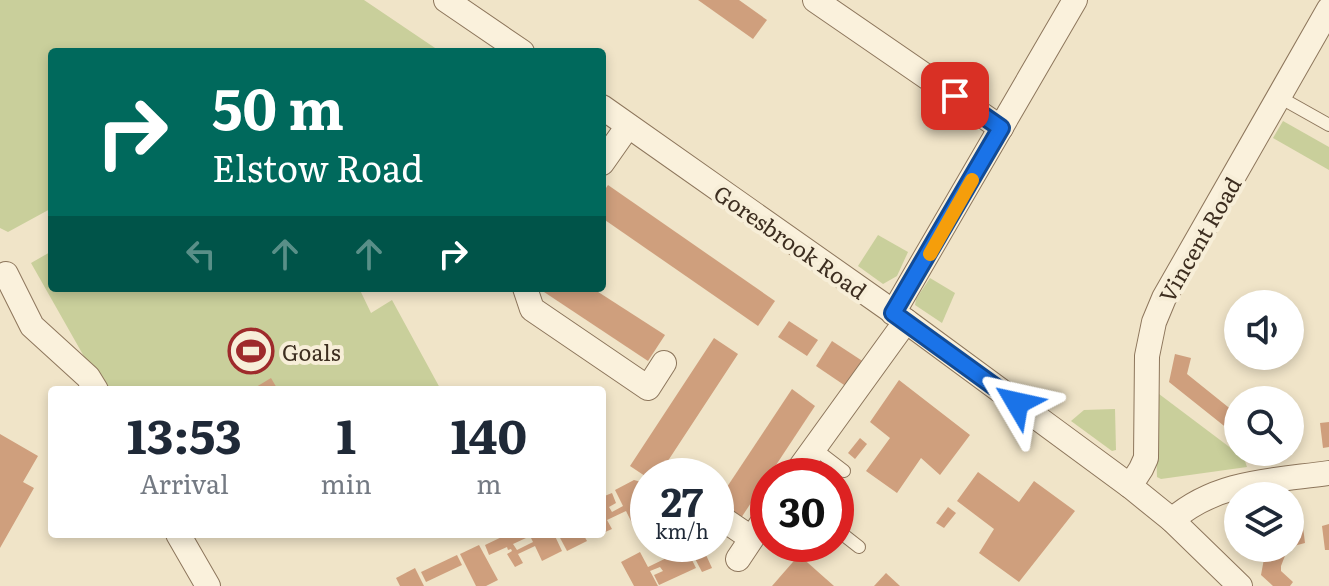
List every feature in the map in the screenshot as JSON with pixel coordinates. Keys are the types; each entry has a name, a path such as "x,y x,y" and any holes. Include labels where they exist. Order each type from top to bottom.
{"street":[{"path":"446,0 516,48"},
{"path":"815,0 1001,128"},
{"path":"807,458 900,317 1001,128 1075,0"},
{"name":"Vincent Road","path":"1130,486 1146,458 1145,382 1154,322 1164,298 1281,98 1329,9"},
{"name":"Goresbrook Road","path":"606,110 900,317 1130,486 1172,520 1240,586"},
{"path":"606,157 628,126"},
{"path":"3,276 32,326 88,377 94,386"},
{"path":"526,292 532,309 648,388 664,363"},
{"path":"1172,520 1189,505 1222,490 1329,473"},
{"path":"180,538 208,586"},
{"path":"738,559 750,540"}],"lane":[{"path":"1281,98 1329,125"},
{"path":"814,448 827,458"},
{"path":"854,543 859,547"}],"green space":[{"path":"0,0 364,0 435,48 48,48 48,210 8,232 0,228"},
{"path":"1283,121 1329,147 1329,170 1273,138"},
{"path":"878,235 908,252 897,276 883,284 858,266"},
{"name":"Goals","path":"48,253 48,292 361,292 371,313 392,300 439,386 101,386 31,263"},
{"path":"930,278 955,293 942,323 915,305"},
{"path":"1159,394 1224,443 1224,466 1247,467 1161,479 1157,477 1154,395"},
{"path":"1115,409 1116,450 1112,451 1071,421 1084,410"}],"building":[{"path":"698,0 739,0 767,20 753,39"},
{"path":"608,185 775,301 758,326 606,221"},
{"path":"544,292 598,292 665,335 648,361"},
{"path":"789,321 818,340 807,356 778,337"},
{"path":"714,338 738,354 670,458 635,458"},
{"path":"832,341 867,364 850,389 816,366"},
{"path":"1175,354 1191,358 1187,374 1224,404 1224,426 1169,382"},
{"path":"271,378 276,386 258,386"},
{"path":"899,380 970,435 940,475 921,458 897,493 866,471 890,438 870,422"},
{"path":"792,389 815,406 781,458 750,458 750,504 741,518 734,513 734,476"},
{"path":"1329,422 1329,447 1323,448 1320,423"},
{"path":"0,434 38,456 23,482 34,488 0,548"},
{"path":"860,438 867,444 855,459 848,453"},
{"path":"978,472 1019,502 1034,481 1075,511 1019,582 979,553 994,529 957,501"},
{"path":"630,482 630,519 626,511 607,520 612,529 606,532 606,495 612,493 616,503 609,507 612,512 623,506 615,490"},
{"path":"948,507 956,513 944,528 936,523"},
{"path":"1329,524 1329,550 1325,550 1322,526"},
{"path":"500,538 526,538 513,544 517,550 533,542 531,538 556,538 562,551 542,561 535,546 518,554 523,563 515,567 507,554 511,549 507,547 489,555 485,545"},
{"path":"560,538 585,538 587,541 567,551"},
{"path":"479,545 498,580 486,586 476,586 460,554"},
{"path":"457,555 462,565 426,582 421,572"},
{"path":"630,557 630,562 645,562 648,567 658,562 693,562 696,568 659,585 654,575 663,571 660,567 650,571 658,586 634,586 621,562"},
{"path":"697,562 709,562 712,568 702,572"},
{"path":"793,562 807,562 834,586 772,586"},
{"path":"1263,562 1283,562 1281,571 1293,582 1290,586 1273,586 1261,575"},
{"path":"415,568 424,586 400,586 396,578"},
{"path":"886,573 900,586 874,586"}],"slow traffic":[{"path":"930,254 972,180"}],"place":[{"name":"Goals","path":"251,351"}],"route":[{"path":"955,96 1001,128 893,313 1017,403"}]}
